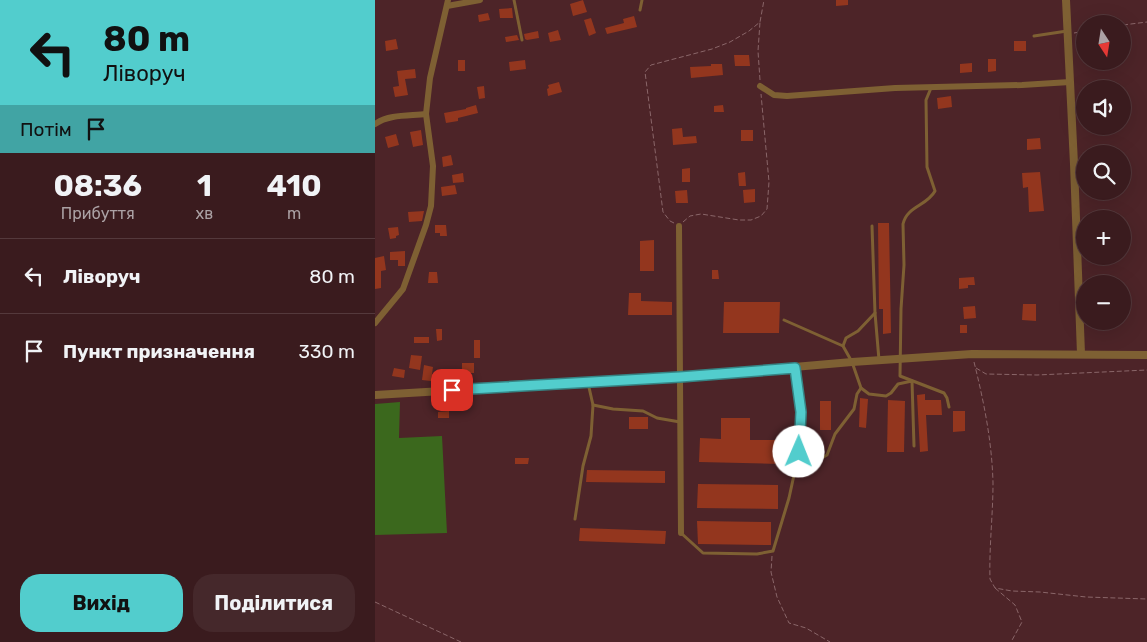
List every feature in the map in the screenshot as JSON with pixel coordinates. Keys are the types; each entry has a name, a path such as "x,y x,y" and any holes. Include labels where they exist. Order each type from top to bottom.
{"street":[{"path":"375,323 403,290 431,206 433,166 426,114 430,78 447,3 480,0"},
{"path":"1066,0 1081,354"},
{"path":"760,86 774,95 787,96 895,88 1070,82"},
{"path":"375,124 390,118 426,114"},
{"path":"679,226 681,533"},
{"path":"375,395 680,377 972,354 1147,355"}],"lane":[{"path":"514,0 522,40"},
{"path":"640,10 642,0"},
{"path":"1034,36 1068,32"},
{"path":"931,88 926,100 927,167 935,191 932,198 909,212 904,218 900,376 944,393 949,407"},
{"path":"872,226 875,313 879,360"},
{"path":"843,346 846,338 858,331 875,313"},
{"path":"784,320 843,346 852,362 861,388 869,394 886,396 899,384 912,381"},
{"path":"681,533 703,553 757,554 773,550 789,498 799,452 801,412 795,368"},
{"path":"912,381 914,446"},
{"path":"575,519 583,466 591,436 593,405 588,382"},
{"path":"799,452 810,460 821,459 827,455 835,434 854,409 857,394 861,388"},
{"path":"593,405 613,409 643,411 657,418 680,422"}],"path":[{"path":"760,22 730,42 712,49 651,65 645,72 663,212 670,221 679,226 690,216 701,214 751,220 761,216 767,209 769,182 758,51 764,0"},
{"path":"1131,24 1147,22"},
{"path":"1068,32 1076,32"},
{"path":"972,354 980,381 989,438 993,482 990,579 995,588 1015,605 1022,622 1011,642"},
{"path":"975,368 986,374 1037,375 1147,370"},
{"path":"773,550 771,572 777,597 789,623 806,628 829,642"},
{"path":"995,588 1086,597 1147,599"},
{"path":"375,602 461,642"}],"green space":[{"path":"400,402 399,438 442,436 447,533 375,535 375,404"}],"building":[{"path":"583,0 587,12 573,16 570,4"},
{"path":"836,0 848,0 848,5 836,6"},
{"path":"512,8 513,18 500,18 499,9"},
{"path":"488,13 490,20 479,22 478,15"},
{"path":"634,16 637,27 607,34 605,28 624,23 623,19"},
{"path":"591,18 596,33 589,36 584,20"},
{"path":"558,30 561,40 550,42 548,33"},
{"path":"538,31 539,38 525,39 524,34"},
{"path":"517,35 519,40 506,42 505,37"},
{"path":"396,39 398,49 386,51 385,41"},
{"path":"1014,41 1026,41 1026,51 1014,51"},
{"path":"734,55 749,55 750,66 735,66"},
{"path":"988,59 996,59 996,71 988,72"},
{"path":"458,60 465,60 465,71 458,71"},
{"path":"525,60 526,69 510,71 509,62"},
{"path":"972,63 972,72 960,73 960,64"},
{"path":"711,64 722,64 723,75 691,78 690,67 711,66"},
{"path":"415,69 416,78 405,79 408,95 395,97 393,87 399,86 397,71"},
{"path":"559,82 562,92 548,96 548,85"},
{"path":"484,86 485,98 479,99 477,87"},
{"path":"951,96 952,107 938,109 937,98"},
{"path":"476,105 478,113 458,118 458,121 446,123 444,113"},
{"path":"723,105 724,112 714,112 714,106"},
{"path":"682,128 683,137 696,136 697,143 673,145 672,129"},
{"path":"421,130 423,145 413,147 410,132"},
{"path":"741,130 753,130 753,141 741,141"},
{"path":"396,134 399,145 388,148 385,137"},
{"path":"1040,138 1041,149 1027,150 1027,139"},
{"path":"451,155 453,165 443,167 442,157"},
{"path":"690,168 690,182 682,182 682,169"},
{"path":"745,172 746,186 739,186 738,173"},
{"path":"1040,172 1044,211 1029,212 1028,187 1023,188 1022,173"},
{"path":"463,173 464,182 453,183 452,175"},
{"path":"455,185 457,194 442,196 441,187"},
{"path":"755,189 755,202 744,203 743,190"},
{"path":"687,190 688,203 676,203 675,191"},
{"path":"424,211 422,221 409,222 408,212"},
{"path":"878,223 889,223 891,333 883,334 883,309 879,309"},
{"path":"435,225 446,225 447,236 440,236 440,233 435,233"},
{"path":"398,227 399,235 396,238 390,239 388,228"},
{"path":"654,240 654,271 640,271 640,241"},
{"path":"405,251 405,266 398,266 398,260 390,260 390,252"},
{"path":"384,256 386,270 381,271 381,288 375,289 375,258"},
{"path":"712,270 718,270 719,279 712,279"},
{"path":"429,272 437,272 438,283 428,283"},
{"path":"974,277 975,285 968,285 968,288 959,289 959,278"},
{"path":"629,293 641,293 641,301 672,302 672,315 628,315"},
{"path":"724,302 780,302 779,333 723,333"},
{"path":"1023,304 1036,304 1036,321 1022,320"},
{"path":"975,306 976,318 964,319 963,307"},
{"path":"960,325 967,325 967,333 960,333"},
{"path":"436,329 442,329 442,340 437,341"},
{"path":"414,337 429,337 429,343 414,343"},
{"path":"474,340 480,340 480,358 474,358"},
{"path":"411,355 422,356 420,370 409,368"},
{"path":"462,363 474,363 474,373 462,373"},
{"path":"424,365 433,367 431,381 422,380"},
{"path":"394,368 405,370 404,378 392,376"},
{"path":"925,394 925,400 941,400 942,415 926,415 928,451 920,452 917,395"},
{"path":"860,398 868,399 866,428 859,427"},
{"path":"888,400 905,401 904,452 887,452"},
{"path":"820,401 831,401 831,430 820,430"},
{"path":"449,411 449,418 438,418 438,412"},
{"path":"953,411 965,411 965,431 953,432"},
{"path":"629,417 648,417 648,429 629,429"},
{"path":"721,418 750,418 750,440 781,440 780,464 699,462 700,438 721,439"},
{"path":"814,440 820,440 821,450 814,450"},
{"path":"515,458 529,458 528,464 515,464"},
{"path":"587,470 665,471 665,483 586,482"},
{"path":"698,484 778,485 778,509 697,508"},
{"path":"697,521 771,522 771,545 698,544"},
{"path":"580,528 666,531 665,544 579,541"}],"route":[{"path":"452,390 680,377 795,368 801,412 799,452"}]}
